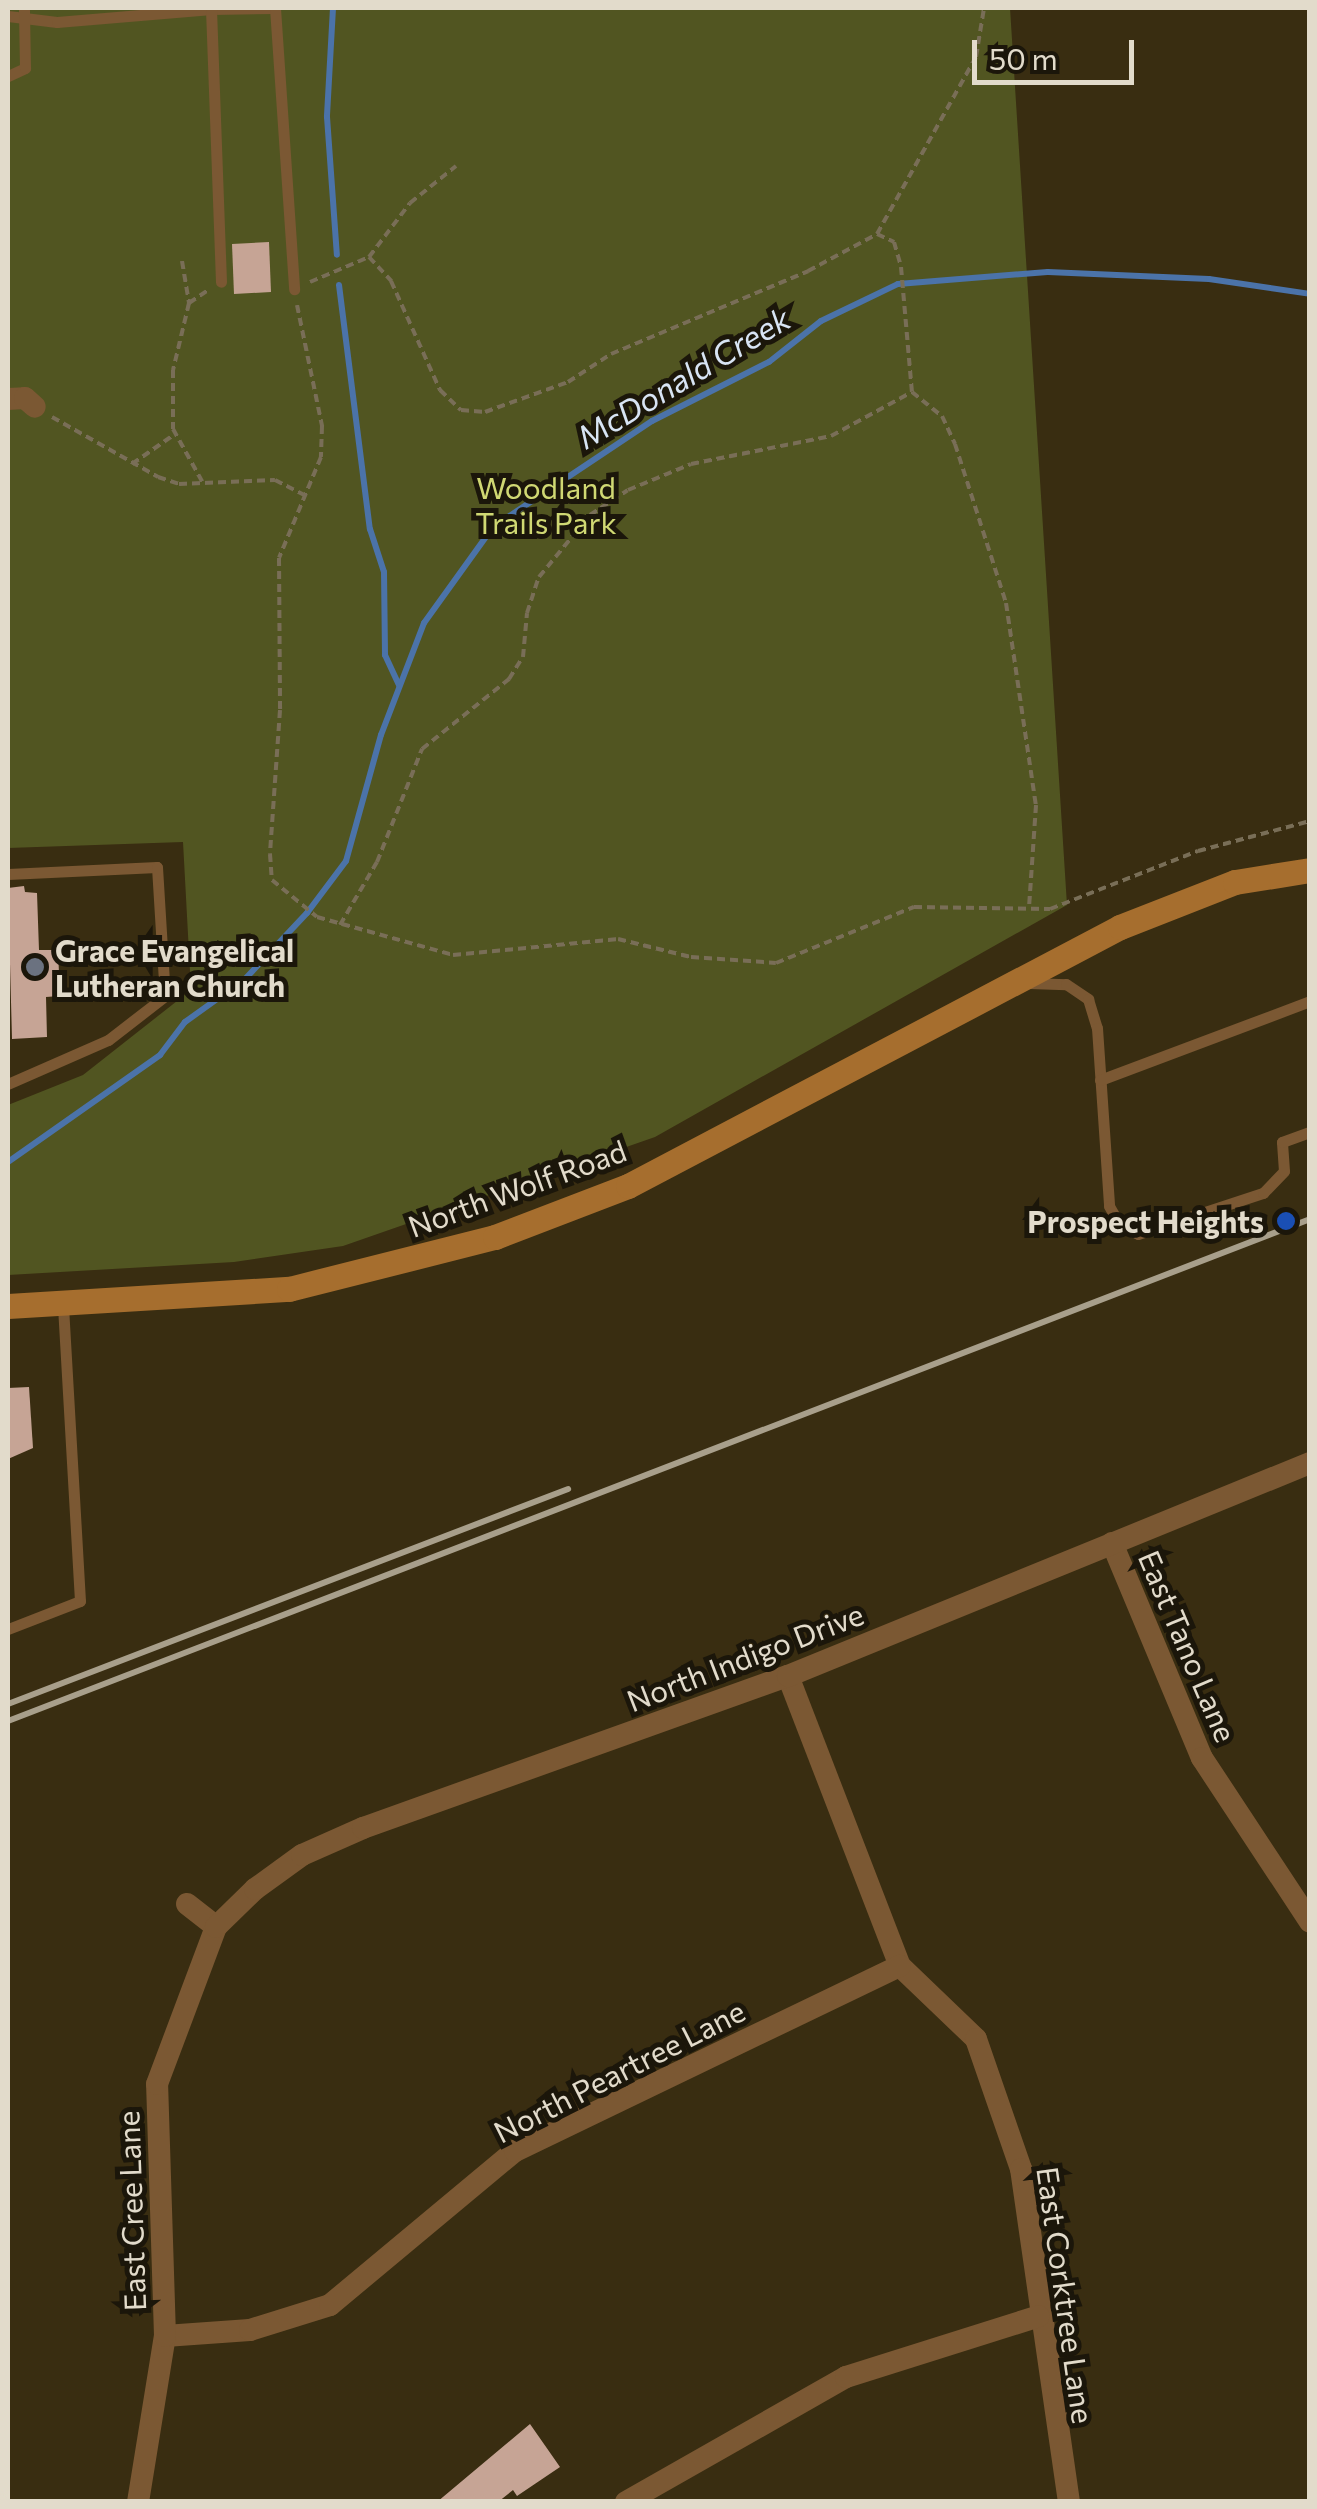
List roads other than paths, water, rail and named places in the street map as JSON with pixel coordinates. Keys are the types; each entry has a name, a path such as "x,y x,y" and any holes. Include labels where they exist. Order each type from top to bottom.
{"main road":[{"name":"North Wolf Road","path":"8,1306 288,1289 495,1237 628,1186 1120,926 1202,895 1310,870"}],"street":[{"path":"8,399 25,398 35,407"},
{"name":"North Indigo Drive","path":"216,1927 255,1889 317,1848 788,1676 1310,1463"},
{"name":"East Tano Lane","path":"1112,1542 1202,1758 1310,1922"},
{"name":"East Corktree Lane","path":"788,1676 900,1966 976,2039 1021,2169 1068,2502"},
{"path":"186,1904 216,1927"},
{"name":"East Cree Lane","path":"138,2502 165,2336 157,2084 216,1927"},
{"name":"North Peartree Lane","path":"165,2336 250,2330 330,2306 515,2151 900,1966"},
{"path":"626,2502 846,2377 1039,2316"}],"lane":[{"path":"8,16 24,13 57,22 211,9 275,8 294,289"},
{"path":"211,9 221,282"},
{"path":"8,76 26,68 24,13"},
{"path":"8,874 158,867 165,996 108,1040 8,1084"},
{"path":"1006,986 1066,984 1088,999 1097,1028 1109,1206 1121,1227 1138,1234 1262,1193 1284,1171 1282,1142 1310,1132"},
{"path":"1100,1080 1310,1001"},
{"path":"8,1629 80,1601 63,1303"}],"waterway":[{"path":"333,8 327,117 337,255"},
{"name":"McDonald Creek","path":"8,1162 160,1055 185,1022 245,979 307,913 346,861 381,735 424,623 493,527 652,421 769,362 821,321 898,284 1048,272 1209,279 1310,294"},
{"path":"339,285 370,529 384,572 385,655 399,685"}],"railway":[{"path":"8,1721 1310,1219"},
{"path":"8,1704 568,1489"}],"place":[{"name":"Grace Evangelical Lutheran Church","path":"35,967"},
{"name":"Prospect Heights","path":"1286,1221"}],"park label":[{"name":"Woodland Trails Park","path":"546,504"}]}
